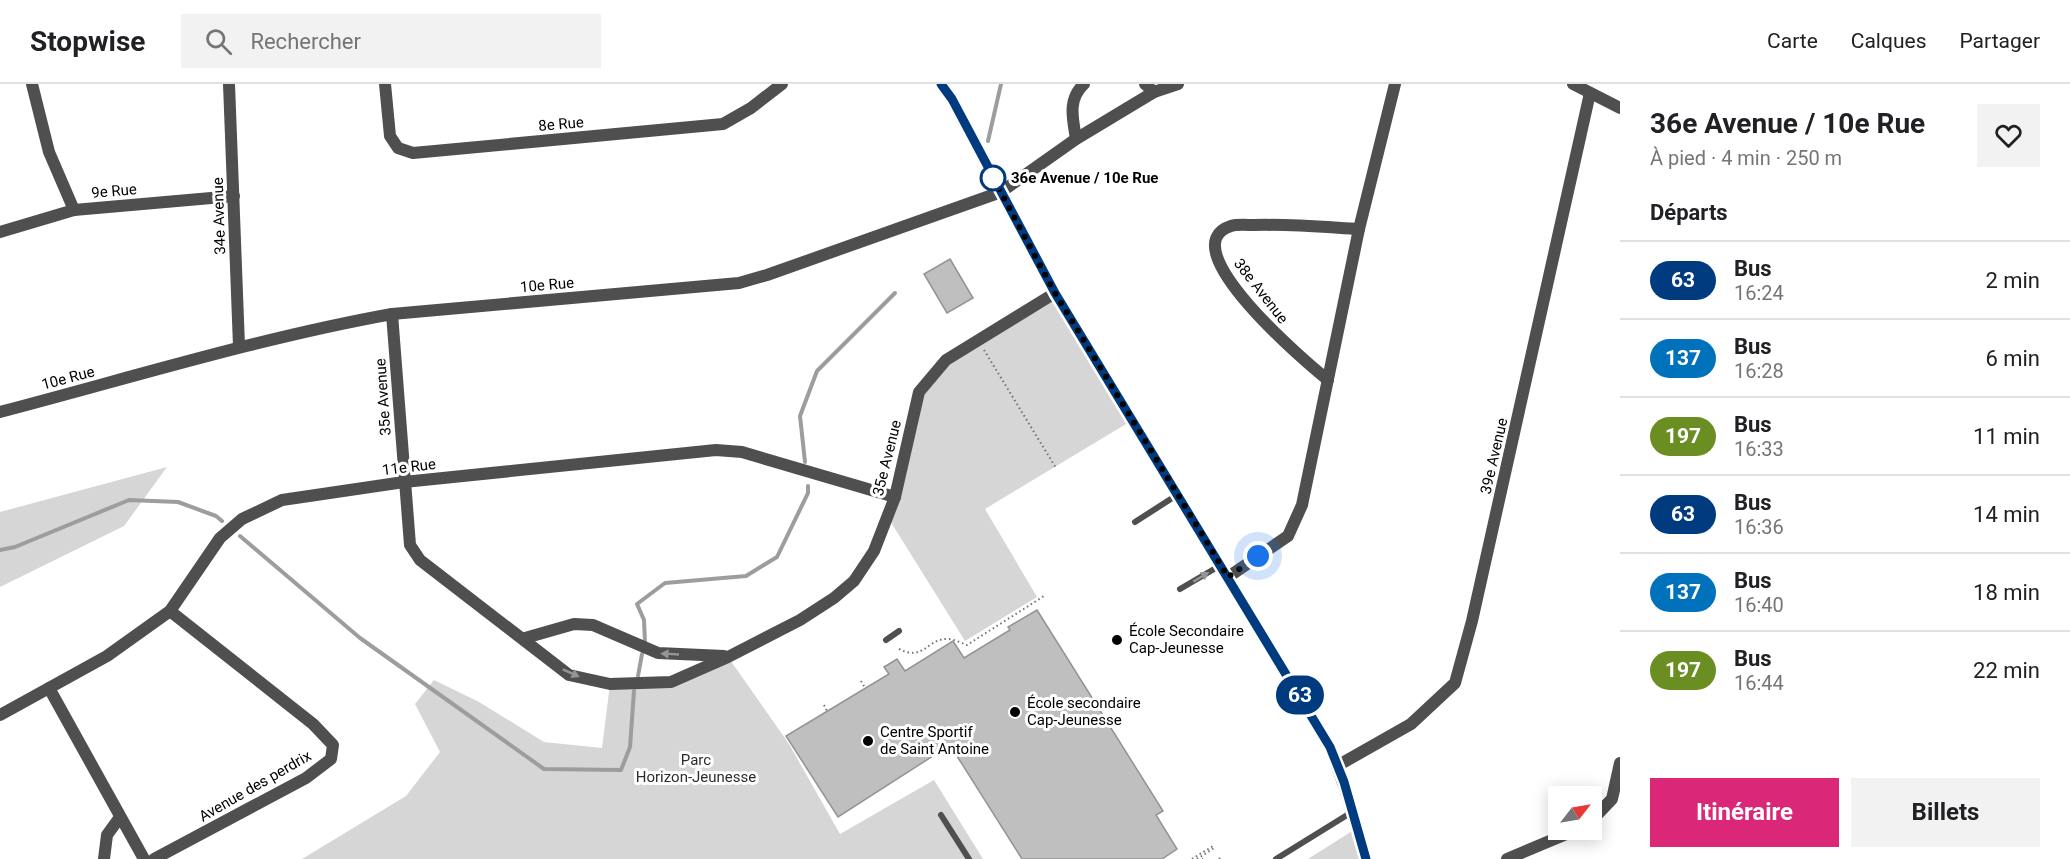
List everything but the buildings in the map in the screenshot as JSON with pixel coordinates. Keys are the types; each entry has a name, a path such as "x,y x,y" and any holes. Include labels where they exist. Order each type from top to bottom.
{"street":[{"path":"32,84 49,152 74,210"},
{"name":"34e Avenue","path":"229,84 239,346"},
{"name":"8e Rue","path":"385,84 390,136 398,148 413,153 723,124 751,108 782,84"},
{"path":"941,84 952,99 1055,293 1313,717 1337,766 1366,859"},
{"path":"1076,139 1071,107 1078,90 1084,84"},
{"name":"10e Rue","path":"0,412 239,346 392,314 739,283 1001,192 1150,88 1178,84"},
{"path":"1228,577 1288,536 1302,505 1359,229 1395,84"},
{"path":"1572,84 1620,108"},
{"name":"39e Avenue","path":"1337,766 1411,724 1455,683 1472,621 1590,93"},
{"name":"9e Rue","path":"0,232 74,210 234,196"},
{"name":"38e Avenue","path":"1328,380 1291,351 1257,316 1225,275 1215,251 1218,236 1230,226 1277,224 1359,229"},
{"name":"35e Avenue","path":"392,314 410,545 420,560 525,638 569,675 610,684 671,682 728,657 800,620 834,598 854,581 874,551 895,497 919,392 946,360 1055,293"},
{"name":"11e Rue","path":"0,715 107,656 170,611 220,538 242,519 282,500 404,482 716,450 742,452 895,497"},
{"name":"Avenue des perdrix","path":"154,859 306,778 331,759 333,745 313,724 170,611"},
{"path":"525,638 574,624 593,625 658,653 728,657"},
{"path":"49,688 144,859"},
{"path":"1602,810 1612,799 1620,763"},
{"path":"104,859 107,835 120,817"},
{"path":"1507,859 1552,840"}],"lane":[{"path":"1135,522 1177,495"},
{"path":"1180,589 1221,565"},
{"path":"886,640 899,631"},
{"path":"1276,859 1353,812"},
{"path":"941,815 969,859"}],"path":[{"path":"984,348 1056,468"},
{"path":"899,649 909,654 917,653 940,640 949,639 967,645 1044,596"},
{"path":"861,681 865,688"},
{"path":"824,705 827,711"},
{"path":"1192,859 1214,847 1197,859"}],"green space":[{"path":"1055,293 1131,421 985,509 1037,597 965,641 887,516 919,392 946,360"},
{"path":"167,467 124,526 0,587 0,512"},
{"name":"Parc Horizon-Jeunesse","path":"728,657 789,744 840,834 934,780 983,859 302,859 406,796 440,752 415,704 434,680 479,702 544,742 602,748 610,684 671,682"},
{"path":"1357,828 1366,859 1308,859"}],"waterway":[{"path":"988,141 1001,84"},
{"path":"805,462 800,416 817,371 895,293"},
{"path":"645,643 644,620 637,604 665,583 746,576 777,557 808,493 808,486"},
{"path":"0,550 15,547 129,500 178,502 216,516 222,521"},
{"path":"240,536 360,638 544,769 621,770 630,747 634,691"},
{"path":"638,676 642,654"}],"bus line":[{"name":"63","path":"941,84 952,99 1055,293 1330,747 1344,782 1366,859"}],"place":[{"name":"36e Avenue / 10e Rue","path":"993,178"},
{"name":"École Secondaire Cap-Jeunesse","path":"1117,640"},
{"name":"École secondaire Cap-Jeunesse","path":"1015,712"},
{"name":"Centre Sportif de Saint Antoine","path":"868,741"}],"route":[{"path":"993,178 991,174 1055,293 1228,577 1258,556"}]}
